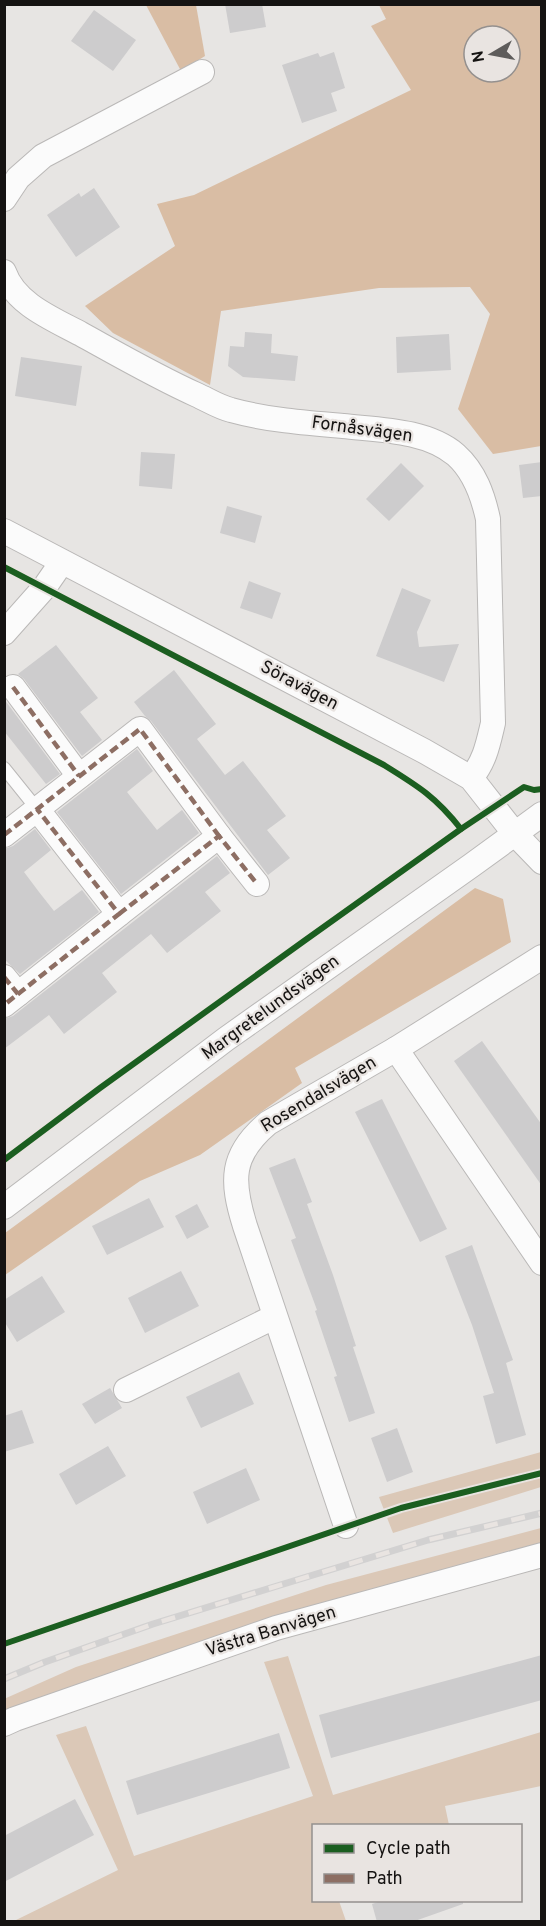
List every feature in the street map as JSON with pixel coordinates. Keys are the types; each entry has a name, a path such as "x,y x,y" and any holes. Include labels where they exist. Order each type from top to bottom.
{"street":[{"path":"4,199 18,178 43,156 202,72"},
{"name":"Fornåsvägen","path":"4,272 14,290 36,309 174,384 229,410 263,417 383,430 416,436 440,444 456,455 468,468 483,495 488,519 493,723 486,753 480,767 471,778"},
{"name":"Söravägen","path":"4,531 424,751 471,778 515,834 542,862"},
{"path":"4,633 44,588 62,562"},
{"path":"13,687 79,776"},
{"path":"4,835 140,729 257,884"},
{"path":"37,809 119,915"},
{"name":"Margretelundsvägen","path":"4,1208 226,1039 542,814"},
{"path":"9,992 119,915 219,836"},
{"name":"Rosendalsvägen","path":"346,1527 274,1317 238,1203 235,1183 236,1169 242,1152 254,1135 268,1123 396,1049 542,957"},
{"name":"Rosendalsvägen","path":"396,1049 542,1263"},
{"path":"126,1390 274,1317"},
{"name":"Västra Banvägen","path":"4,1724 276,1628 542,1555"}],"lane":[{"path":"4,768 37,809"}],"shaded area":[{"path":"146,5 196,5 205,56 181,71"},
{"path":"379,5 541,5 541,446 493,454 458,409 490,314 470,287 379,288 221,311 210,385 113,333 85,306 175,246 157,204 194,195 411,90 371,26 386,19"},
{"path":"475,888 503,899 511,942 295,1068 302,1083 200,1155 140,1181 5,1275 5,1233"},
{"path":"541,1452 541,1487 393,1533 379,1497"},
{"path":"541,1528 541,1544 5,1718 4,1699 76,1667 326,1585"},
{"path":"288,1656 333,1795 541,1732 541,1786 445,1806 449,1824 312,1824 312,1902 339,1902 346,1921 14,1921 118,1870 56,1735 86,1726 134,1856 313,1796 264,1662"}],"building":[{"path":"225,4 262,4 266,27 230,33"},
{"path":"94,10 136,40 113,71 71,41"},
{"path":"334,52 345,88 331,93 337,111 302,123 282,65 318,53 320,57"},
{"path":"94,188 120,227 76,257 47,215 79,193 81,197"},
{"path":"245,332 272,334 271,353 298,356 295,381 243,377 228,366 230,346 244,347"},
{"path":"449,334 451,370 397,373 396,337"},
{"path":"21,357 82,366 76,406 15,396"},
{"path":"141,452 175,454 172,489 139,486"},
{"path":"542,462 542,496 523,498 519,465"},
{"path":"401,463 424,486 389,521 366,499"},
{"path":"227,506 262,516 255,543 220,533"},
{"path":"249,581 281,593 272,619 240,608"},
{"path":"402,588 431,600 417,632 419,647 459,644 444,682 376,656"},
{"path":"56,645 98,698 80,712 102,740 82,756 18,674"},
{"path":"174,670 216,724 197,739 225,775 243,761 286,816 267,830 290,858 268,875 151,721 134,702"},
{"path":"4,699 60,774 46,784 4,731"},
{"path":"137,749 153,771 127,792 157,830 182,810 199,833 121,894 57,812"},
{"path":"35,829 51,850 24,872 39,892 54,911 82,890 99,912 20,974 4,959 4,849 13,846"},
{"path":"217,856 230,873 205,892 221,911 167,953 151,934 102,973 117,992 64,1034 49,1015 4,1049 4,1019 13,1016"},
{"path":"482,1041 542,1125 542,1186 454,1061"},
{"path":"382,1099 447,1229 420,1242 355,1112"},
{"path":"295,1158 312,1202 307,1204 333,1275 356,1346 353,1347 375,1413 349,1422 334,1377 337,1376 315,1311 317,1310 291,1240 296,1238 269,1168"},
{"path":"149,1198 164,1227 107,1255 92,1226"},
{"path":"197,1204 209,1227 187,1239 175,1216"},
{"path":"472,1245 513,1360 506,1363 526,1435 496,1444 483,1396 494,1393 472,1325 445,1256"},
{"path":"181,1271 199,1306 145,1333 128,1298"},
{"path":"42,1276 65,1312 17,1342 4,1321 4,1300"},
{"path":"239,1372 254,1404 201,1428 186,1397"},
{"path":"110,1388 122,1408 95,1424 82,1404"},
{"path":"22,1410 34,1443 4,1452 4,1416"},
{"path":"397,1428 413,1472 387,1482 371,1438"},
{"path":"108,1446 126,1476 76,1505 59,1474"},
{"path":"246,1468 260,1500 207,1524 193,1492"},
{"path":"542,1655 542,1700 331,1758 319,1715"},
{"path":"279,1733 290,1768 137,1815 126,1781"},
{"path":"75,1799 94,1835 4,1882 4,1836"},
{"path":"378,1902 463,1902 463,1904 412,1922 377,1922 372,1904"}],"railway":[{"path":"4,1679 153,1624 428,1540 542,1513"}],"marked path":[{"path":"13,687 79,776"},
{"path":"4,835 140,729 219,836"},
{"path":"18,994 119,914 37,809"},
{"path":"119,914 219,836 257,884"},
{"path":"4,977 18,994 4,1005"}],"cycle path":[{"path":"4,567 384,765 426,793 461,829"},
{"path":"4,1160 100,1088 461,829 524,787 534,790 542,789"},
{"path":"4,1644 401,1508 542,1473"}]}
